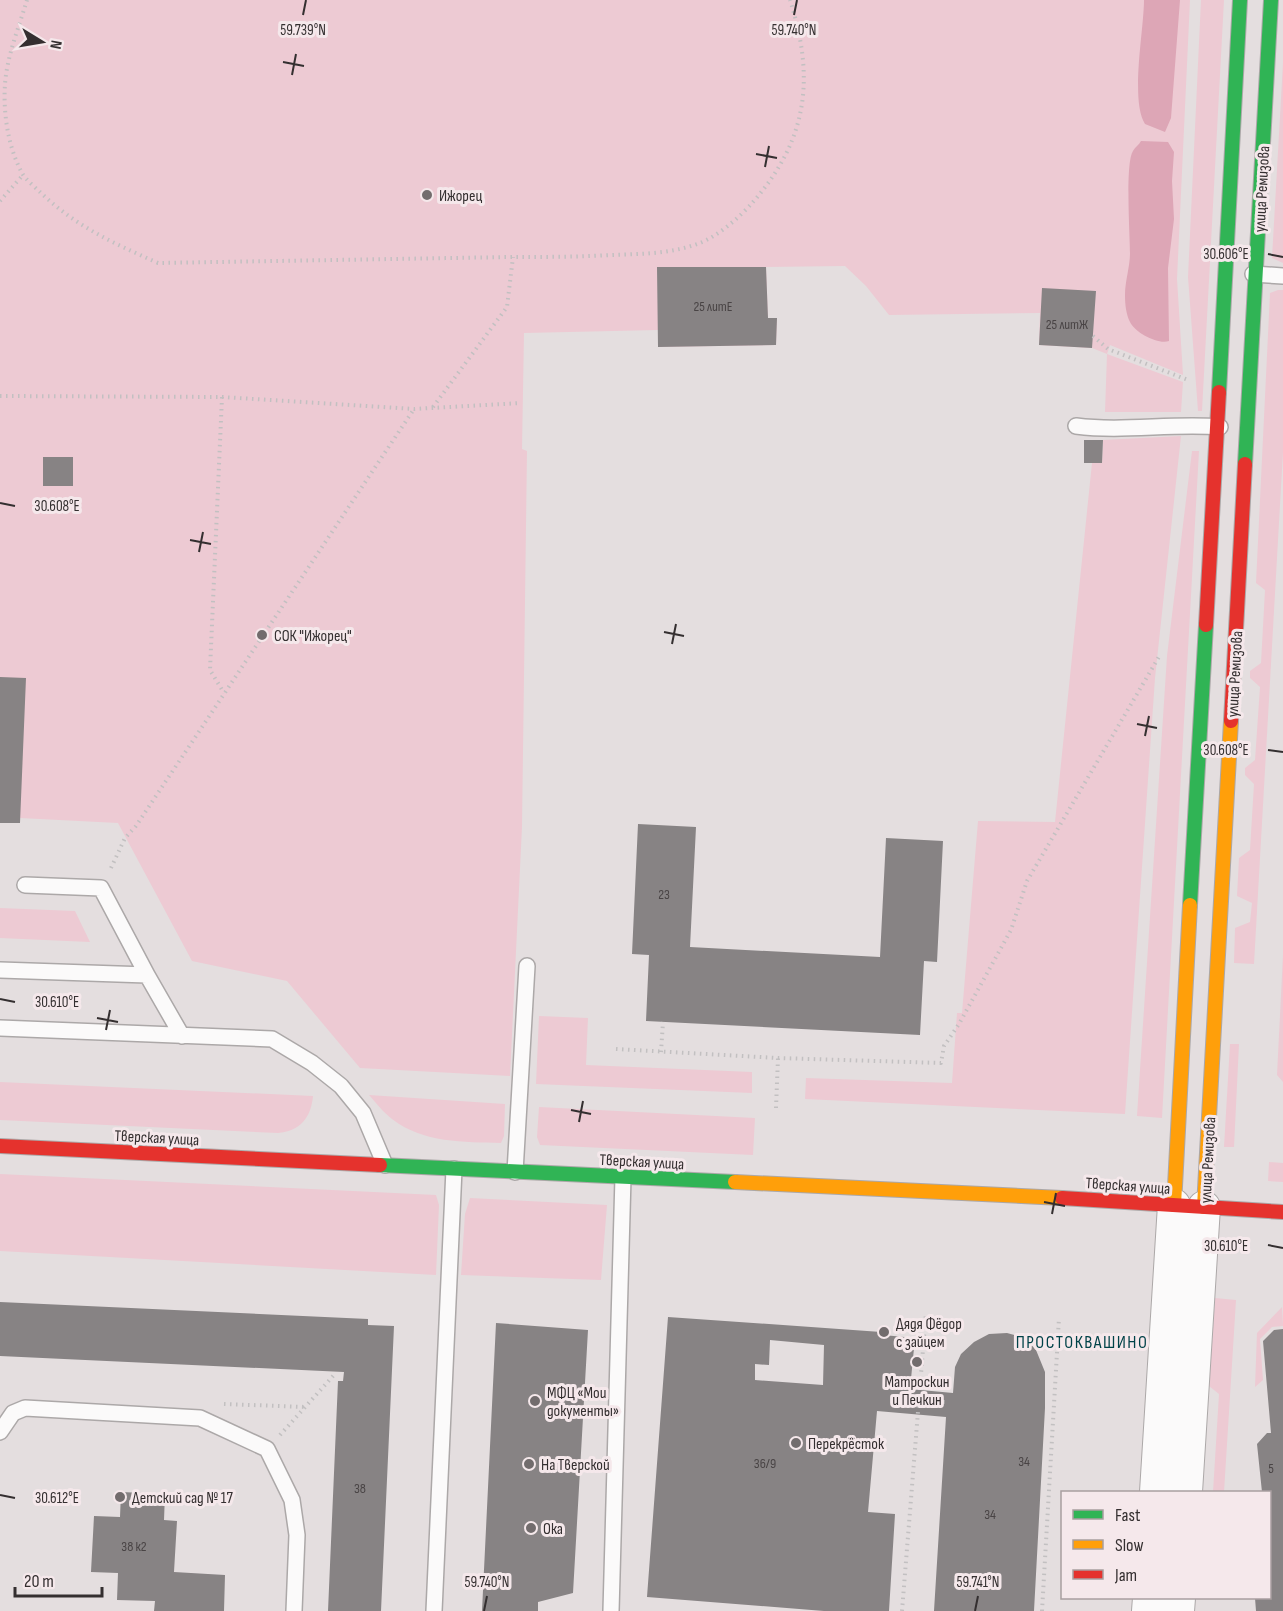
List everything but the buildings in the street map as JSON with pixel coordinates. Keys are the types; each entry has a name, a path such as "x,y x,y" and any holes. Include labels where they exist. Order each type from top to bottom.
{"main road":[{"name":"улица Ремизова","path":"1174,1205 1240,0"},
{"name":"улица Ремизова","path":"1204,1207 1271,0"},
{"name":"Тверская улица","path":"0,1146 1098,1200 1283,1212"}],"street":[{"name":"улица Ремизова","path":"1156,1491 1174,1205"},
{"name":"улица Ремизова","path":"1186,1491 1204,1207"}],"lane":[{"path":"1225,272 1283,276"},
{"path":"1076,426 1095,428 1187,425 1248,430"},
{"path":"26,885 101,888 182,1036"},
{"path":"515,1172 527,966"},
{"path":"0,970 147,975"},
{"path":"0,1028 272,1039 312,1063 341,1086 363,1113 386,1165"},
{"path":"434,1611 454,1169"},
{"path":"611,1611 623,1177"},
{"path":"0,1432 13,1413 25,1408 189,1417 200,1418 267,1449 292,1500 297,1535 294,1611"}],"path":[{"path":"27,0 5,83 6,121 23,175 69,218 95,234 158,263 661,254 702,243 740,217 772,180 791,144 803,110 805,68 800,31 790,0"},
{"path":"0,201 23,175"},
{"path":"433,408 507,307 513,257"},
{"path":"1093,336 1108,349 1189,380"},
{"path":"0,396 222,397 414,409 521,403"},
{"path":"222,397 210,670 224,693"},
{"path":"101,888 124,838 136,826 414,409"},
{"path":"616,1049 778,1058 941,1063 944,1046 959,1024 1011,930 1027,881 1160,655"},
{"path":"661,1052 663,1022"},
{"path":"776,1108 778,1058"},
{"path":"902,1611 926,1312"},
{"path":"1042,1611 1059,1318"},
{"path":"267,1449 334,1376"},
{"path":"895,1400 947,1402"},
{"path":"1045,1408 1053,1408"}],"shaded area":[{"name":"СОК \"Ижорец\"","path":"0,0 1190,0 1177,279 1183,375 1110,345 1107,354 1092,348 1039,345 1040,313 889,315 866,286 845,266 766,267 768,318 777,318 776,345 658,347 658,330 524,333 522,449 527,451 522,827 510,1076 360,1068 287,981 192,961 118,823 20,818 20,823 0,823"},
{"path":"1144,0 1180,0 1171,118 1165,132 1145,124 1141,113 1138,82"},
{"path":"1201,0 1224,0 1202,411 1198,411 1188,277"},
{"path":"1283,63 1283,263 1272,258"},
{"path":"1141,141 1168,142 1174,152 1172,181 1174,219 1168,268 1169,341 1165,342 1154,340 1137,330 1130,322 1126,305 1125,290 1130,253 1129,169 1133,151"},
{"path":"1283,290 1283,452 1254,964 1234,963 1235,928 1250,922 1252,903 1237,896 1239,858 1250,850 1254,784 1245,775 1245,768 1255,760 1260,687 1250,678 1250,671 1261,663 1265,590 1256,583 1270,293"},
{"path":"1107,354 1183,382 1181,412 1105,412"},
{"path":"1181,436 1155,678 1125,1114 805,1099 806,1078 952,1083 957,1013 962,1013 978,821 1055,822 1092,463 1102,463 1103,440"},
{"path":"1192,451 1199,451 1162,1118 1137,1116 1167,656"},
{"path":"0,908 75,911 90,942 0,938"},
{"path":"1283,955 1283,1082 1277,1075"},
{"path":"539,1016 588,1018 586,1065 752,1072 752,1093 536,1084"},
{"path":"1230,1044 1239,1044 1234,1147 1224,1147"},
{"path":"0,1082 313,1096 310,1111 303,1122 286,1132 278,1133 0,1120"},
{"path":"369,1095 505,1104 504,1136 501,1143 444,1140 430,1137 404,1127 392,1119"},
{"path":"539,1107 755,1118 753,1155 540,1145 537,1137"},
{"path":"1269,1162 1283,1163 1283,1182 1268,1181"},
{"path":"0,1174 436,1195 439,1205 436,1275 0,1251"},
{"path":"470,1198 607,1205 601,1280 461,1275 465,1214"},
{"path":"1215,1298 1236,1300 1224,1491 1213,1491 1219,1394 1209,1386"},
{"path":"1282,1307 1283,1326 1272,1327 1260,1339 1263,1380 1255,1387 1257,1333"}],"traffic: fast":[{"path":"1219,392 1240,0"},
{"path":"1245,464 1271,0"},
{"path":"1190,905 1206,625"},
{"path":"380,1165 735,1182"}],"traffic: slow":[{"path":"1204,1207 1231,721"},
{"path":"1174,1205 1190,905"},
{"path":"735,1182 1062,1198"}],"traffic: jam":[{"path":"1206,625 1219,392"},
{"path":"1231,721 1245,464"},
{"path":"0,1146 380,1165"},
{"path":"1062,1198 1283,1212"}],"place":[{"name":"Ижорец","path":"427,195"},
{"name":"СОК \"Ижорец\"","path":"262,635"},
{"name":"Дядя Фёдор с зайцем","path":"884,1332"},
{"name":"Матроскин и Печкин","path":"917,1362"},
{"name":"МФЦ «Мои документы»","path":"535,1401"},
{"name":"Перекрёсток","path":"796,1443"},
{"name":"На Тверской","path":"529,1464"},
{"name":"Детский сад № 17","path":"120,1497"},
{"name":"Ока","path":"531,1528"}],"district":[{"name":"ПРОСТОКВАШИНО","path":"1082,1342"}]}
